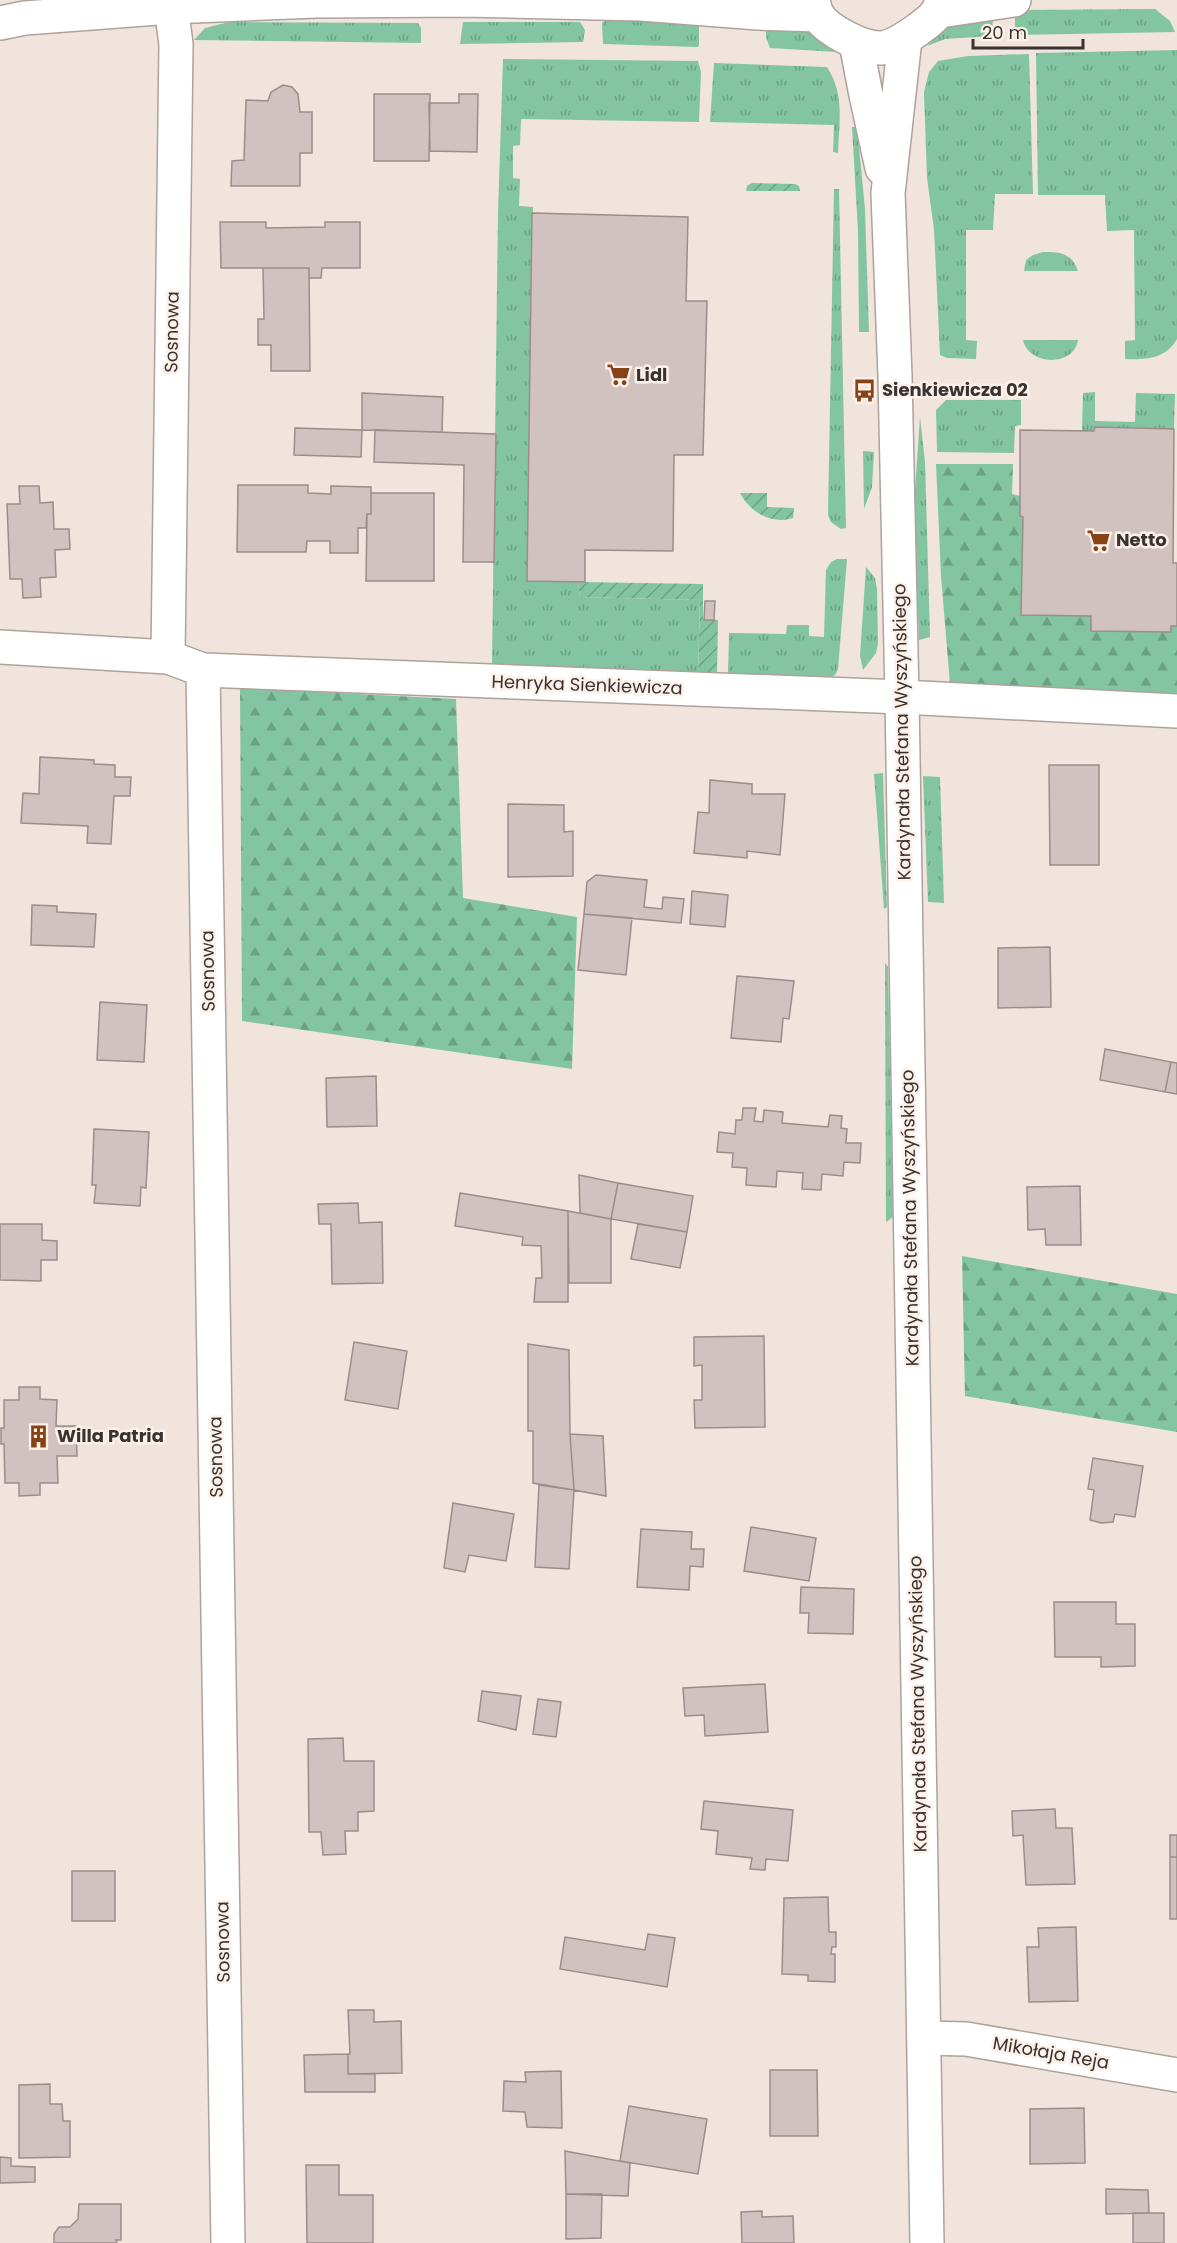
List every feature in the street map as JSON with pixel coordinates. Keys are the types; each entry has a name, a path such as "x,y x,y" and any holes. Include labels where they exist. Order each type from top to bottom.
{"street":[{"path":"0,23 25,18 170,3 464,0 663,2 758,13 815,7 833,30 856,42 882,48 905,39 941,6 1014,0"},
{"name":"Sosnowa","path":"168,657 176,44 170,3"},
{"name":"Kardynała Stefana Wyszyńskiego","path":"905,39 888,193 896,385 902,697 927,2243"},
{"name":"Kardynała Stefana Wyszyńskiego","path":"856,42 888,193"},
{"name":"Henryka Sienkiewicza","path":"0,647 168,657 203,670 902,697 1177,711"},
{"name":"Sosnowa","path":"203,670 228,2243"},
{"name":"Mikołaja Reja","path":"924,2038 966,2039 1177,2075"}],"green space":[{"path":"1155,9 1170,21 1175,32 1015,35 1015,10"},
{"path":"993,12 992,36 945,39 927,46 950,24"},
{"path":"766,18 800,23 837,52 770,48 766,37"},
{"path":"694,19 699,24 698,47 603,44 602,23 605,20"},
{"path":"229,22 418,23 421,28 421,43 194,40 205,28"},
{"path":"463,22 580,22 585,30 583,42 460,44"},
{"path":"1177,50 1177,339 1167,351 1154,357 1125,359 1125,341 1135,340 1134,230 1107,231 1105,195 1038,195 1036,53"},
{"path":"1029,54 1033,194 995,194 993,230 966,230 966,340 977,341 976,359 947,358 940,355 934,229 927,178 924,92 929,72 938,61 968,56"},
{"path":"503,59 698,61 701,72 699,122 521,119 520,145 513,146 513,178 520,179 519,206 533,207 527,581 578,582 580,597 700,600 698,673 492,664 498,213"},
{"path":"714,63 827,67 833,77 839,98 838,153 833,152 834,125 710,122"},
{"path":"852,127 857,127 865,209 869,332 859,332 858,231"},
{"path":"752,183 795,184 799,186 800,191 746,191 747,186"},
{"path":"834,189 839,189 846,528 841,529 831,522 828,515"},
{"path":"1043,252 1055,252 1069,257 1078,271 1024,271 1026,260"},
{"path":"1023,340 1078,340 1075,349 1069,355 1051,360 1034,355 1027,349"},
{"path":"1095,392 1095,421 1135,422 1136,393 1175,394 1174,429 1095,427 1094,431 1082,431 1083,393"},
{"path":"946,400 1021,400 1021,425 1015,426 1014,453 937,452 936,410"},
{"path":"920,417 925,462 930,637 919,640 914,505"},
{"path":"863,451 874,452 872,487 864,509"},
{"path":"936,464 1013,464 1012,494 1020,496 1020,516 1023,517 1021,615 1091,616 1092,631 1171,632 1171,626 1177,626 1177,697 950,684 941,576"},
{"path":"740,493 767,493 767,507 794,508 793,518 777,520 762,515 749,506"},
{"path":"837,559 847,559 838,669 835,675 827,679 728,675 729,633 786,634 787,625 809,625 809,636 824,637 826,570 831,562"},
{"path":"866,567 875,578 877,589 878,644 876,653 863,670 860,656"},
{"path":"578,582 703,584 703,619 718,620 717,674 698,673 700,600 580,597"},
{"path":"240,688 456,699 463,898 577,917 572,1069 242,1021"},
{"path":"883,773 887,907 884,909 874,774"},
{"path":"923,776 940,777 944,903 928,902"},
{"path":"885,963 888,967 893,1217 886,1222"},
{"path":"962,1256 1177,1294 1177,1432 965,1396"}],"building":[{"path":"283,85 292,87 298,94 300,112 312,112 312,153 300,153 300,186 231,186 232,161 244,160 246,100 268,101 271,92"},
{"path":"374,94 430,94 429,161 374,161"},
{"path":"459,94 478,94 477,152 430,151 429,103 459,103"},
{"name":"Lidl","path":"532,213 688,217 686,301 707,301 703,455 674,455 673,551 585,550 585,582 527,581"},
{"path":"220,222 266,222 266,228 325,227 325,222 360,222 360,268 322,268 321,278 309,278 309,268 221,268"},
{"path":"263,268 309,268 310,371 271,371 271,345 258,345 258,319 264,319"},
{"path":"362,393 443,397 442,432 362,430"},
{"name":"Netto","path":"1095,427 1174,429 1173,563 1177,563 1177,626 1171,626 1171,632 1091,631 1091,616 1021,615 1023,517 1020,516 1020,430 1094,431"},
{"path":"295,428 362,430 361,457 294,455"},
{"path":"375,430 496,434 494,562 463,562 464,465 374,462"},
{"path":"238,485 308,485 308,493 331,494 331,486 371,487 371,514 367,514 366,528 358,528 358,553 330,553 330,541 307,541 306,552 237,552"},
{"path":"19,486 39,486 40,503 53,502 54,529 69,529 70,549 55,550 56,577 40,578 41,597 23,598 22,579 10,579 7,504 20,504"},
{"path":"371,493 434,493 434,581 366,581 367,514 371,514"},
{"path":"705,601 715,601 714,620 704,620"},
{"path":"40,757 94,760 94,764 115,765 115,777 131,777 130,796 114,796 111,844 87,843 88,826 21,823 23,793 39,794"},
{"path":"1049,765 1099,765 1099,865 1050,865"},
{"path":"710,780 752,784 752,794 785,794 780,855 747,851 747,858 694,853 698,812 709,813"},
{"path":"508,804 564,805 564,832 573,831 573,876 508,877"},
{"path":"596,875 647,880 644,907 662,909 663,897 684,899 681,923 584,914 587,882"},
{"path":"692,891 728,895 725,927 690,924"},
{"path":"32,905 57,906 57,912 96,914 94,947 31,945"},
{"path":"584,914 632,918 626,975 578,970"},
{"path":"1050,947 1051,1007 998,1008 998,948"},
{"path":"737,976 794,981 789,1019 783,1018 781,1042 731,1038"},
{"path":"100,1002 147,1005 144,1062 97,1060"},
{"path":"1105,1049 1171,1062 1165,1092 1100,1080"},
{"path":"1171,1062 1177,1063 1177,1094 1165,1092"},
{"path":"376,1076 377,1126 327,1127 326,1078"},
{"path":"743,1108 756,1108 754,1121 763,1122 764,1110 783,1112 782,1123 828,1127 830,1115 842,1116 841,1128 847,1129 846,1143 861,1143 860,1163 844,1162 843,1176 822,1174 821,1190 802,1189 803,1173 777,1171 776,1187 746,1185 747,1168 732,1167 733,1153 717,1152 719,1132 735,1134 736,1120 742,1120"},
{"path":"94,1129 149,1132 146,1188 141,1187 140,1206 94,1203 96,1185 92,1185"},
{"path":"579,1175 618,1183 611,1219 580,1213"},
{"path":"618,1183 693,1196 687,1232 611,1219"},
{"path":"1080,1186 1081,1245 1046,1245 1045,1229 1028,1230 1027,1187"},
{"path":"460,1193 568,1211 568,1302 534,1302 536,1278 542,1278 541,1246 522,1245 523,1237 455,1226"},
{"path":"358,1203 359,1223 382,1222 383,1283 332,1284 331,1224 319,1224 318,1204"},
{"path":"568,1211 611,1219 611,1283 569,1283"},
{"path":"0,1224 42,1224 42,1240 57,1241 57,1260 41,1260 41,1281 0,1280"},
{"path":"638,1224 687,1232 680,1268 631,1259"},
{"path":"764,1336 765,1427 695,1428 694,1400 702,1400 702,1365 694,1366 694,1337"},
{"path":"354,1342 407,1351 398,1409 345,1400"},
{"path":"528,1344 569,1350 570,1434 574,1490 533,1483 533,1431 528,1431"},
{"name":"Willa Patria","path":"19,1387 40,1387 40,1399 57,1400 56,1426 76,1426 77,1456 57,1456 58,1483 40,1483 40,1495 19,1496 19,1483 5,1483 4,1444 1,1444 1,1428 4,1428 4,1400 19,1400"},
{"path":"570,1434 603,1436 606,1496 574,1490"},
{"path":"1093,1458 1143,1466 1135,1517 1115,1514 1113,1522 1101,1523 1090,1520 1094,1490 1088,1489"},
{"path":"539,1485 574,1490 569,1569 535,1567"},
{"path":"453,1503 514,1514 506,1561 469,1555 465,1572 444,1568"},
{"path":"751,1527 816,1538 809,1581 744,1571"},
{"path":"641,1529 692,1532 691,1549 704,1549 703,1567 690,1566 689,1590 637,1587"},
{"path":"801,1587 854,1589 853,1634 808,1633 809,1613 800,1613"},
{"path":"1054,1602 1116,1602 1116,1624 1135,1624 1135,1666 1101,1667 1101,1657 1055,1657"},
{"path":"765,1684 768,1732 705,1736 704,1715 685,1716 683,1688"},
{"path":"482,1691 521,1696 516,1730 478,1721"},
{"path":"538,1699 561,1702 556,1737 533,1734"},
{"path":"343,1738 344,1761 374,1761 374,1811 358,1812 358,1831 345,1831 346,1854 323,1855 321,1832 309,1832 308,1739"},
{"path":"704,1801 793,1810 788,1861 766,1859 765,1870 750,1869 752,1858 716,1854 718,1831 701,1829"},
{"path":"1055,1809 1056,1828 1072,1828 1075,1884 1026,1885 1023,1835 1013,1836 1012,1811"},
{"path":"1170,1835 1177,1835 1177,1857 1170,1857"},
{"path":"1170,1857 1177,1857 1177,1919 1170,1919"},
{"path":"72,1871 115,1871 115,1921 72,1921"},
{"path":"828,1897 829,1932 836,1932 836,1947 832,1947 831,1954 835,1954 835,1982 808,1981 808,1975 782,1974 784,1898"},
{"path":"1076,1927 1078,2001 1029,2002 1027,1947 1039,1947 1038,1928"},
{"path":"648,1934 675,1938 667,1987 560,1969 565,1937 645,1950"},
{"path":"348,2010 374,2010 374,2022 401,2021 402,2073 348,2074 348,2054 350,2054"},
{"path":"348,2054 348,2074 375,2074 375,2092 305,2092 304,2055"},
{"path":"770,2070 817,2070 818,2136 770,2136"},
{"path":"561,2071 562,2128 527,2127 525,2112 503,2111 504,2081 526,2082 525,2072"},
{"path":"50,2084 50,2104 62,2104 63,2121 70,2121 70,2157 19,2158 19,2085"},
{"path":"629,2106 707,2119 698,2174 620,2161"},
{"path":"1084,2108 1085,2163 1030,2164 1030,2109"},
{"path":"565,2151 630,2163 628,2196 566,2194"},
{"path":"0,2157 11,2158 11,2166 35,2167 35,2182 0,2183"},
{"path":"306,2165 339,2165 339,2195 373,2195 373,2243 307,2243"},
{"path":"1106,2189 1148,2190 1149,2213 1106,2214"},
{"path":"566,2194 602,2194 601,2238 566,2239"},
{"path":"79,2204 121,2204 121,2240 116,2240 117,2243 54,2243 54,2234 59,2227 70,2227 78,2219"},
{"path":"762,2211 762,2217 793,2216 794,2243 742,2243 741,2212"},
{"path":"1133,2213 1164,2213 1164,2243 1133,2243"}],"place":[{"name":"Lidl","path":"618,375"},
{"name":"Sienkiewicza 02","path":"864,390"},
{"name":"Netto","path":"1098,540"},
{"name":"Willa Patria","path":"39,1436"}]}
